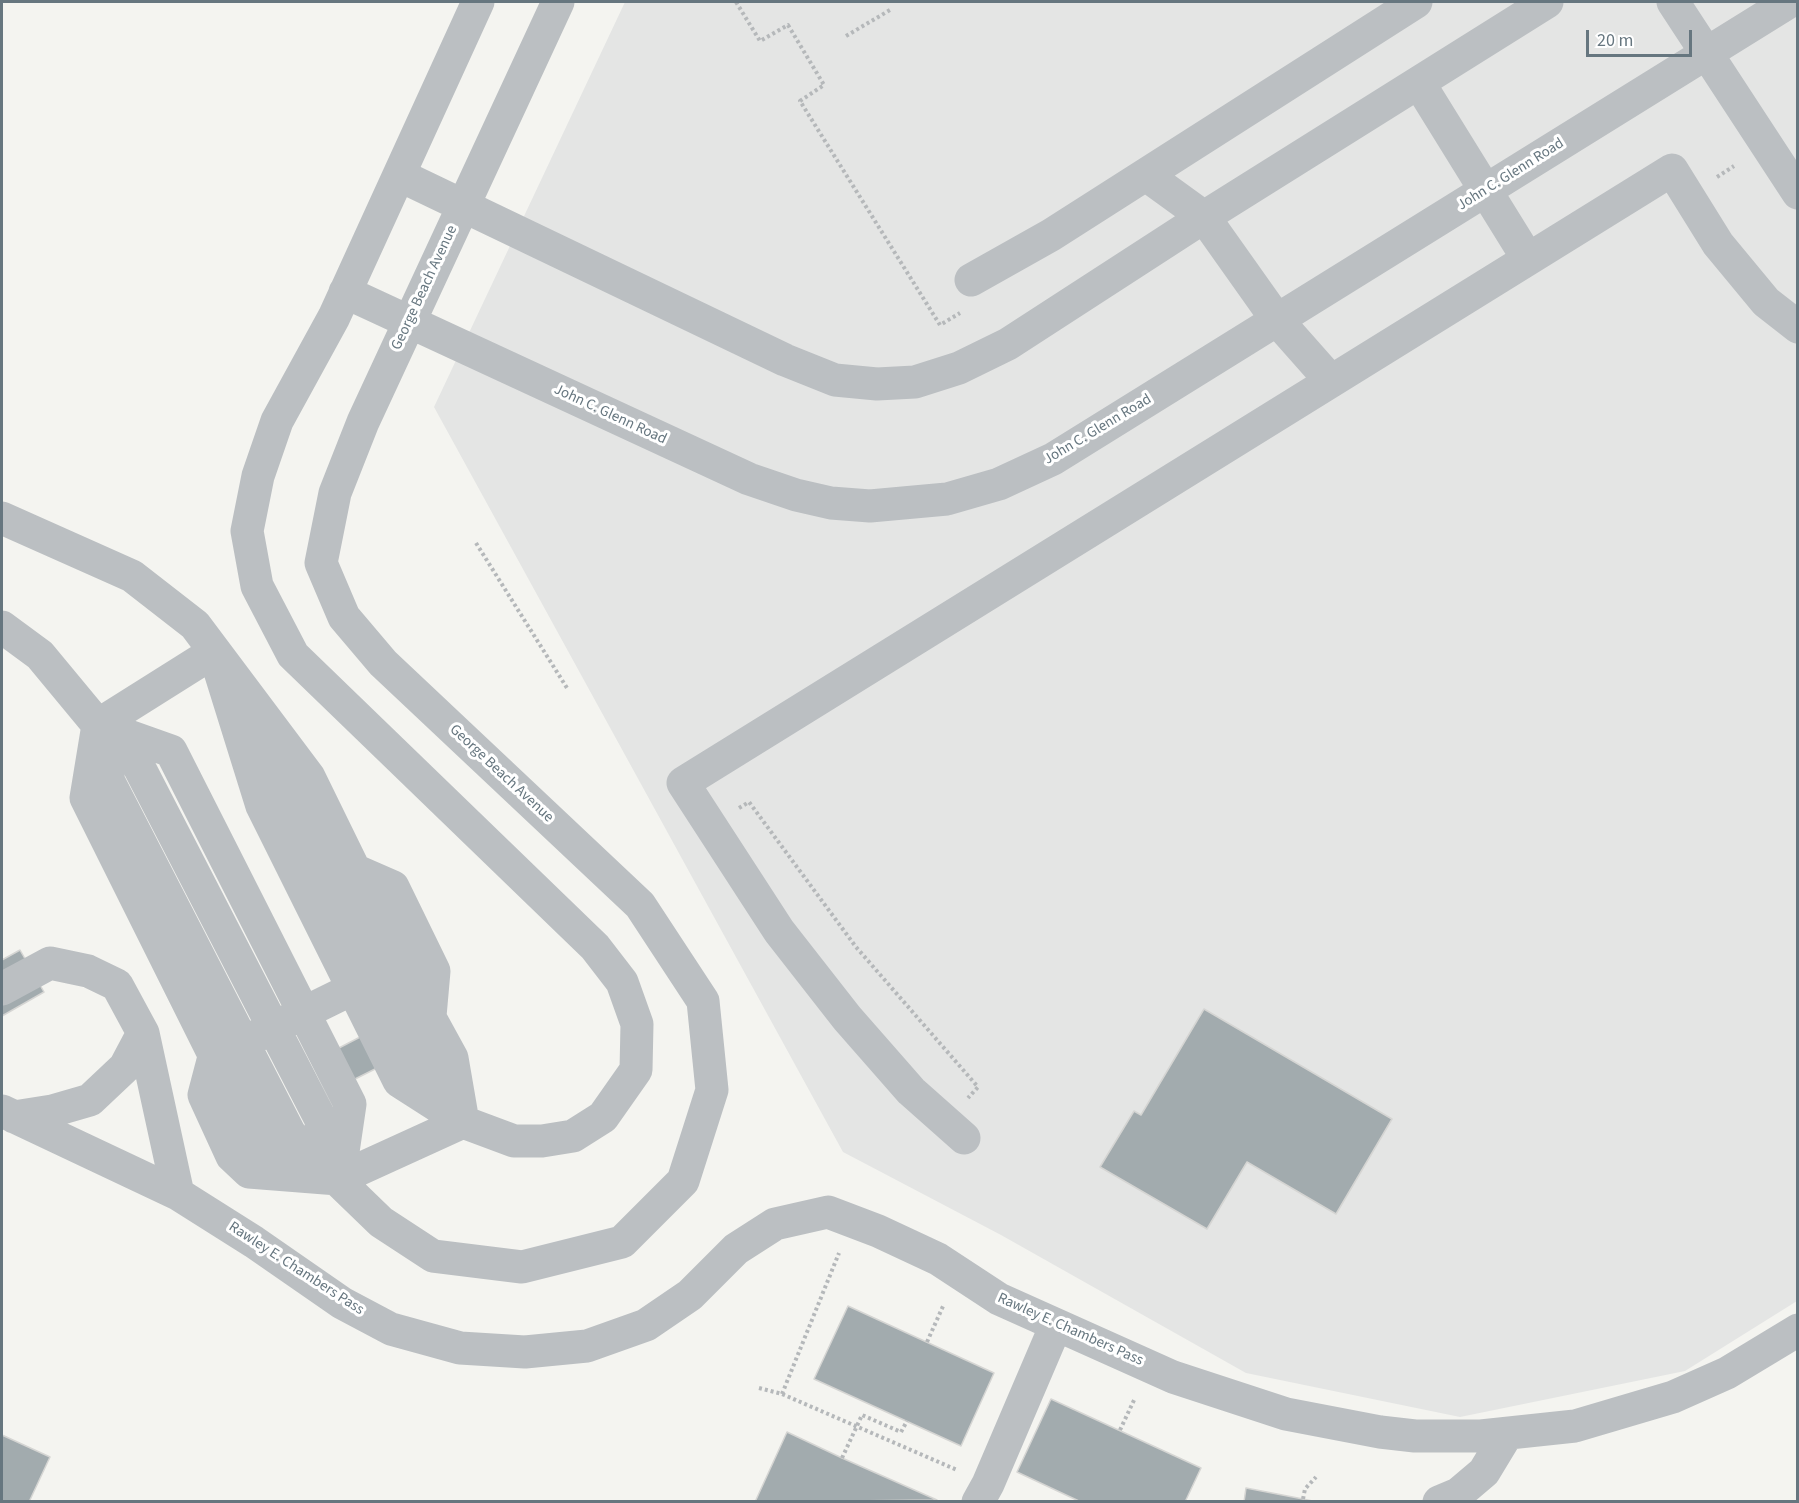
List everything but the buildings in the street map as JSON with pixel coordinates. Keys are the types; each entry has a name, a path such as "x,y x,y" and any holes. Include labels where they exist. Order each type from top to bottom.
{"street":[{"path":"214,652 378,976 432,1076 463,1122 514,1141 542,1141 573,1136 603,1117 636,1070 637,1024 622,982 595,947 293,655 257,586 247,531 258,476 278,421 345,292 478,2"},
{"name":"George Beach Avenue","path":"98,725 109,782 290,1134 381,1222 433,1256 522,1267 622,1242 683,1180 712,1090 703,1001 640,905 383,663 344,617 321,563 335,493 363,422 558,2"},
{"path":"970,294 1051,235 1416,2"},
{"path":"399,175 784,360 835,380 877,384 915,382 959,368 1008,344 1204,217 1547,2"},
{"path":"1673,2 1797,193"},
{"name":"John C. Glenn Road","path":"345,292 749,479 796,495 831,503 870,506 947,499 999,484 1053,459 1790,2"},
{"path":"1419,83 1528,259"},
{"path":"964,1138 911,1091 847,1018 779,931 683,783 1672,170 1718,244 1766,302 1797,327"},
{"path":"1146,175 1204,217 1277,320 1331,381"},
{"path":"2,518 132,576 195,625 309,777 354,870 378,976 430,1016 452,1058 463,1122"},
{"path":"2,627 40,655 98,725 137,763 320,1118 339,1179"},
{"path":"214,652 98,725 86,798 262,1151 339,1179 463,1122"},
{"path":"98,725 171,751 350,1104 339,1179"},
{"path":"354,870 393,887 434,971 430,1016"},
{"path":"2,989 50,963 88,971 117,986 143,1033 178,1194"},
{"path":"214,1057 378,976"},
{"path":"8,1114 52,1111 90,1100 125,1068 143,1033"},
{"name":"Rawley E. Chambers Pass","path":"8,1114 178,1194 254,1242 342,1303 392,1329 460,1348 525,1352 587,1346 636,1329 690,1295 736,1249 775,1224 828,1212 878,1231 938,1259 999,1299 1173,1377 1286,1414 1350,1428 1415,1436 1507,1434 1575,1426 1673,1397 1727,1373 1797,1330"},
{"path":"983,1493 1056,1325"},
{"path":"1439,1502 1458,1494 1484,1472 1507,1434"}],"path":[{"path":"736,2 760,41 788,25 824,85 801,101 940,325 970,294"},
{"path":"846,36 890,10"},
{"path":"476,543 567,688"},
{"path":"730,814 749,802 856,947 978,1086 965,1101"},
{"path":"782,1394 843,1244"},
{"path":"927,1342 945,1302"},
{"path":"759,1388 782,1394 856,1426 983,1493"},
{"path":"1120,1430 1137,1393"},
{"path":"842,1458 862,1415 901,1432 907,1421"},
{"path":"1303,1499 1305,1489 1316,1477"}],"shaded area":[{"path":"625,2 1797,2 1797,1301 1685,1371 1460,1417 1246,1373 1001,1235 843,1152 434,407"}]}
